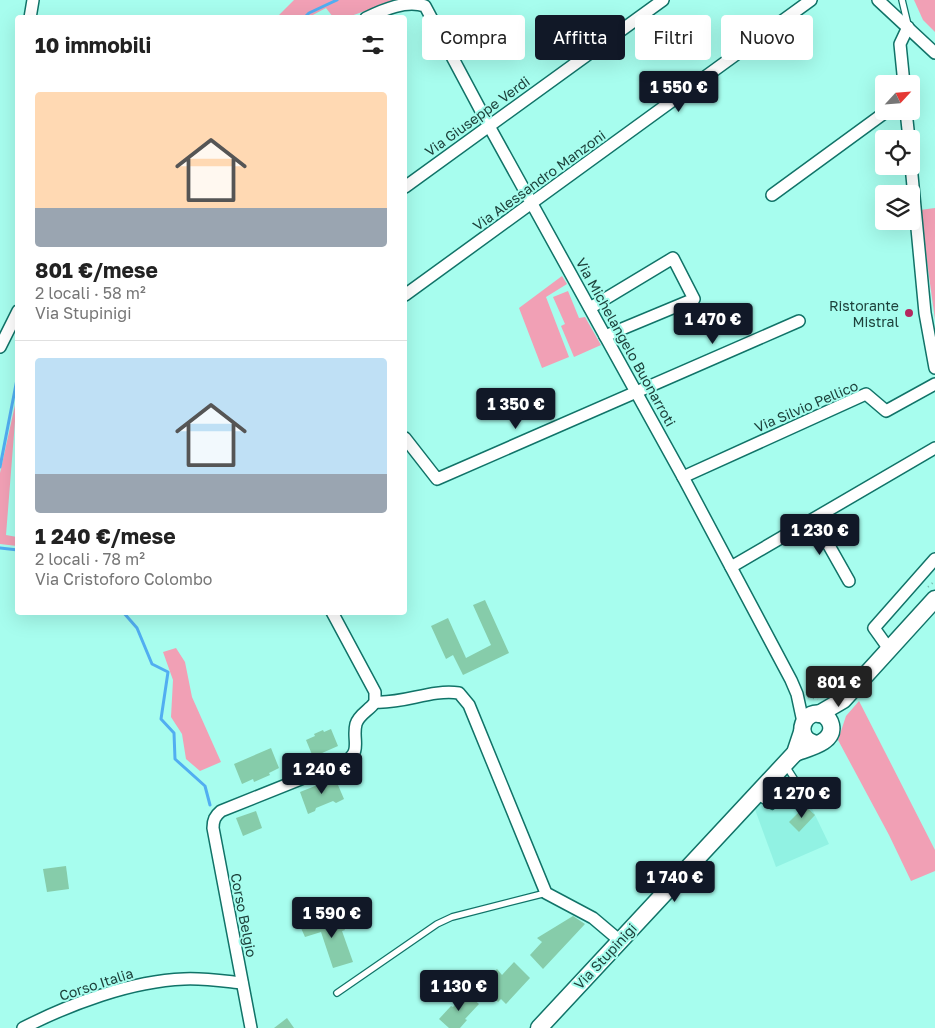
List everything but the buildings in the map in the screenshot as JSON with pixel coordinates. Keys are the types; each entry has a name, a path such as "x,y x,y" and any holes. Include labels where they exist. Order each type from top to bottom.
{"street":[{"path":"30,15 33,0"},
{"name":"Via Giuseppe Verdi","path":"407,186 663,0"},
{"name":"Via Alessandro Manzoni","path":"407,294 812,0"},
{"path":"878,0 935,53"},
{"name":"Via Michelangelo Buonarroti","path":"373,15 406,1 417,1 425,6 731,566 810,720"},
{"path":"903,75 900,44 908,27"},
{"path":"772,195 875,120"},
{"path":"912,175 925,313 935,368"},
{"path":"590,308 672,258 694,299 606,336"},
{"path":"0,347 15,317"},
{"path":"407,441 437,479 799,321"},
{"name":"Via Silvio Pellico","path":"683,477 866,394 886,411 935,384"},
{"path":"731,566 935,448"},
{"path":"814,518 849,581"},
{"path":"889,649 874,628 935,559"},
{"path":"810,720 843,700 889,649 930,594"},
{"path":"334,615 375,692 375,702 388,703 445,691 459,693 469,705 546,893 593,918 620,940"},
{"path":"810,720 808,740 817,744 822,743 830,737 843,700"},
{"name":"Corso Belgio","path":"251,1028 213,828 216,815 221,811 351,758 356,749 356,724 362,714 375,702"},
{"path":"810,720 828,718 832,727"},
{"name":"Via Stupinigi","path":"538,1028 790,758 810,720"},
{"name":"Via Stupinigi","path":"790,758 817,744"},
{"name":"Corso Italia","path":"23,1028 42,1018 113,992 148,984 183,979 242,983"}],"lane":[{"path":"902,0 908,27"},
{"path":"337,993 437,924 452,917 546,893"}],"path":[{"path":"930,594 935,580"},
{"path":"799,697 806,696 816,700 822,699 831,688 844,680"}],"shaded area":[{"path":"294,0 396,0 354,15 331,15 326,8 313,15 279,15"},
{"path":"914,0 935,0 935,32 923,20"},
{"path":"935,208 935,320 920,210"},
{"path":"562,276 567,284 546,297 569,357 542,368 519,308"},
{"path":"568,291 579,318 585,317 601,345 574,357 561,326 565,324 553,297"},
{"path":"15,405 6,535 15,537 15,546 0,544 0,473"},
{"path":"176,648 185,662 192,697 221,762 200,771 186,759 182,734 171,717 173,680 163,652"},
{"path":"859,701 935,850 935,871 911,881 889,835 838,740 846,716"},
{"path":"791,765 829,844 776,867 753,804"}],"waterway":[{"path":"307,15 337,0"},
{"path":"0,467 15,390"},
{"path":"0,548 15,550"},
{"path":"126,615 137,628 152,664 168,672 161,719 174,733 175,759 205,786 210,805"}],"place":[{"name":"Ristorante Mistral","path":"909,313"}]}
